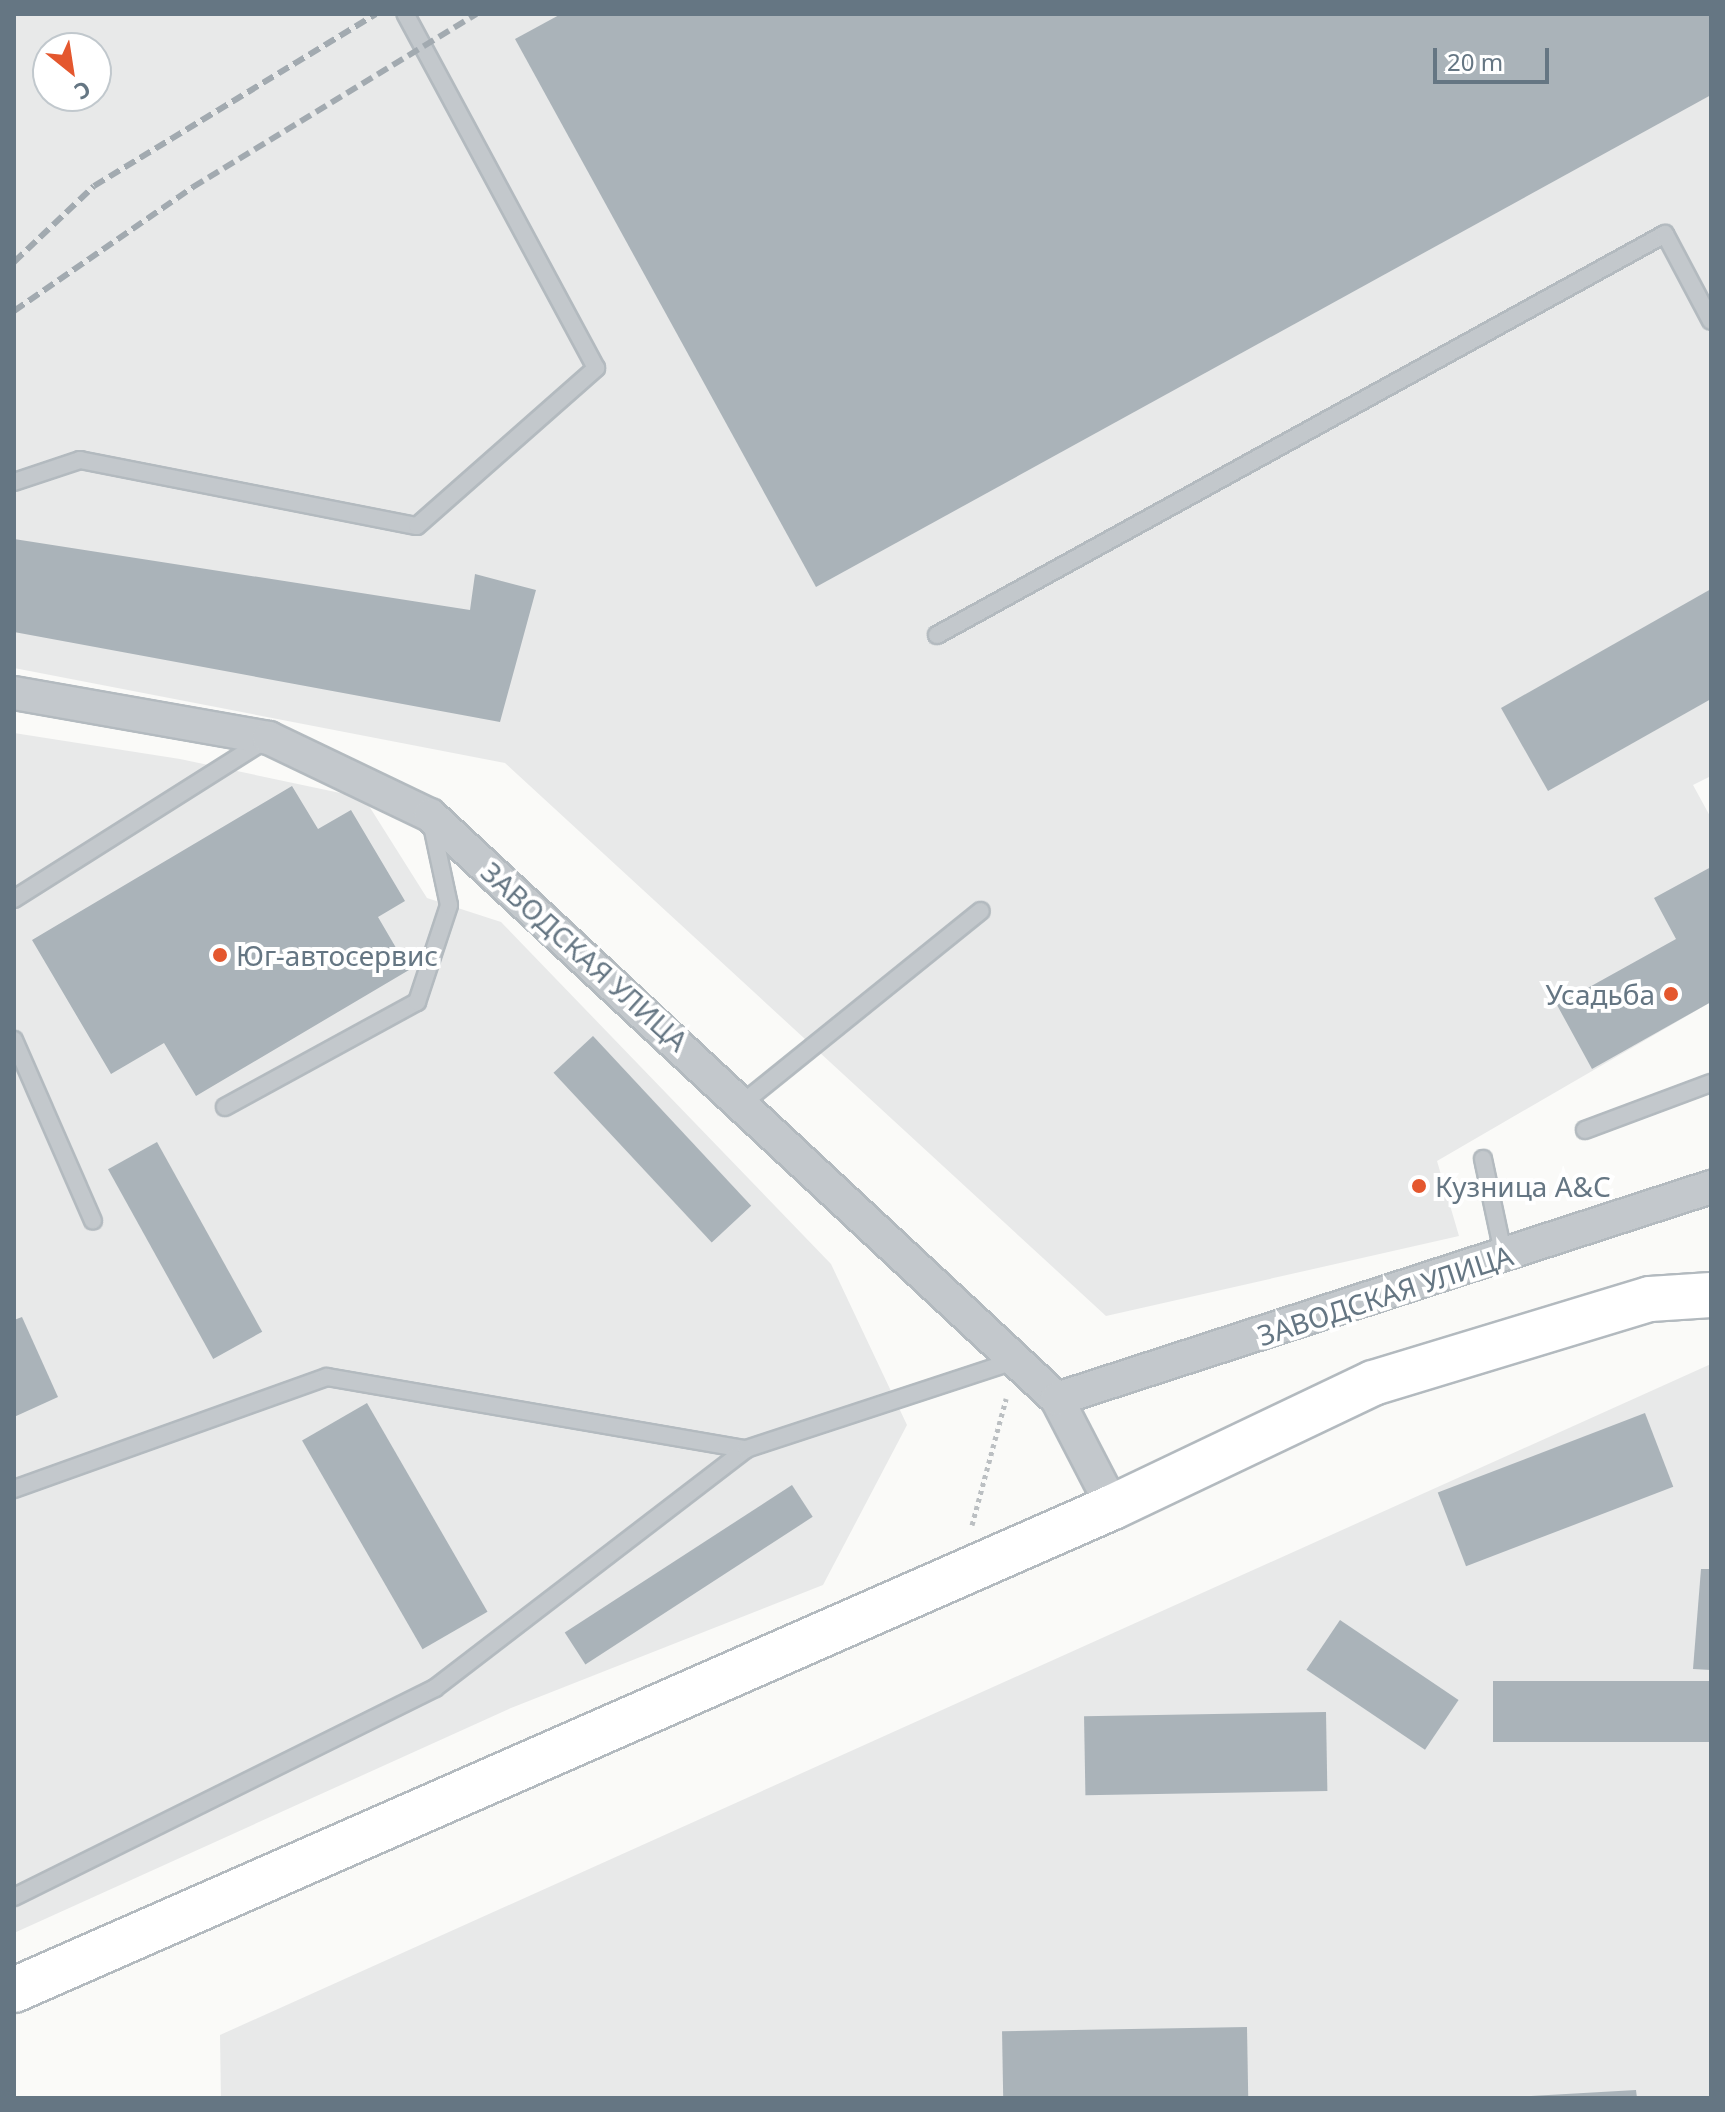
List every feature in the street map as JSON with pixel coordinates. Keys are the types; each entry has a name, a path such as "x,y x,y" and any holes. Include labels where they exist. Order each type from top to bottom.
{"main road":[{"path":"14,1990 1113,1507 1373,1383 1650,1299 1711,1295"}],"street":[{"name":"ЗАВОДСКАЯ УЛИЦА","path":"14,693 269,738 430,815 744,1102 1057,1399 1113,1507"},
{"name":"ЗАВОДСКАЯ УЛИЦА","path":"1057,1399 1504,1257 1711,1187"}],"lane":[{"path":"14,482 80,460 417,526 596,368 405,14"},
{"path":"937,635 1665,234 1711,321"},
{"path":"14,899 269,738"},
{"path":"225,1107 417,1002 449,905 430,815"},
{"path":"744,1102 981,911"},
{"path":"14,1040 93,1221"},
{"path":"1585,1130 1711,1083"},
{"path":"1483,1159 1504,1257"},
{"path":"14,1897 435,1688 746,1449 1016,1360"},
{"path":"14,1489 327,1377 746,1449"}],"path":[{"path":"971,1531 1016,1360"}],"shaded area":[{"path":"14,14 1711,14 1711,776 1693,785 1711,818 1711,1002 1437,1161 1459,1236 1106,1316 505,763 14,668"},
{"path":"14,733 180,759 364,798 427,898 501,922 831,1264 907,1425 823,1585 511,1708 14,1933"},
{"path":"1711,1364 1711,2098 221,2098 220,2035"}],"building":[{"path":"561,14 1711,14 1711,95 816,587 515,39"},
{"path":"14,539 470,610 475,574 536,590 500,722 14,632"},
{"path":"1711,589 1711,699 1548,791 1501,708"},
{"name":"Юг-автосервис","path":"292,786 318,829 351,810 405,901 378,917 409,970 196,1096 164,1043 111,1074 32,940"},
{"path":"1711,867 1711,1002 1592,1069 1557,1005 1676,939 1654,898"},
{"path":"593,1036 751,1206 712,1243 554,1073"},
{"path":"157,1142 262,1332 213,1359 108,1169"},
{"path":"22,1317 58,1397 14,1417 14,1320"},
{"path":"367,1403 488,1612 423,1649 302,1440"},
{"path":"1645,1413 1673,1487 1466,1566 1438,1493"},
{"path":"792,1485 813,1517 585,1664 565,1633"},
{"path":"1701,1569 1711,1569 1711,1670 1693,1669"},
{"path":"1340,1620 1459,1700 1425,1750 1306,1670"},
{"path":"1493,1681 1711,1681 1711,1742 1493,1742"},
{"path":"1326,1712 1327,1791 1085,1795 1084,1716"},
{"path":"1247,2027 1248,2096 1003,2098 1002,2031"},
{"path":"1636,2090 1637,2098 1531,2098 1531,2096"}],"railway":[{"path":"14,262 94,186 376,14"},
{"path":"14,311 193,187 476,14"}],"place":[{"name":"Юг-автосервис","path":"220,955"},
{"name":"Усадьба","path":"1671,994"},
{"name":"Кузница А&С","path":"1419,1186"}]}
